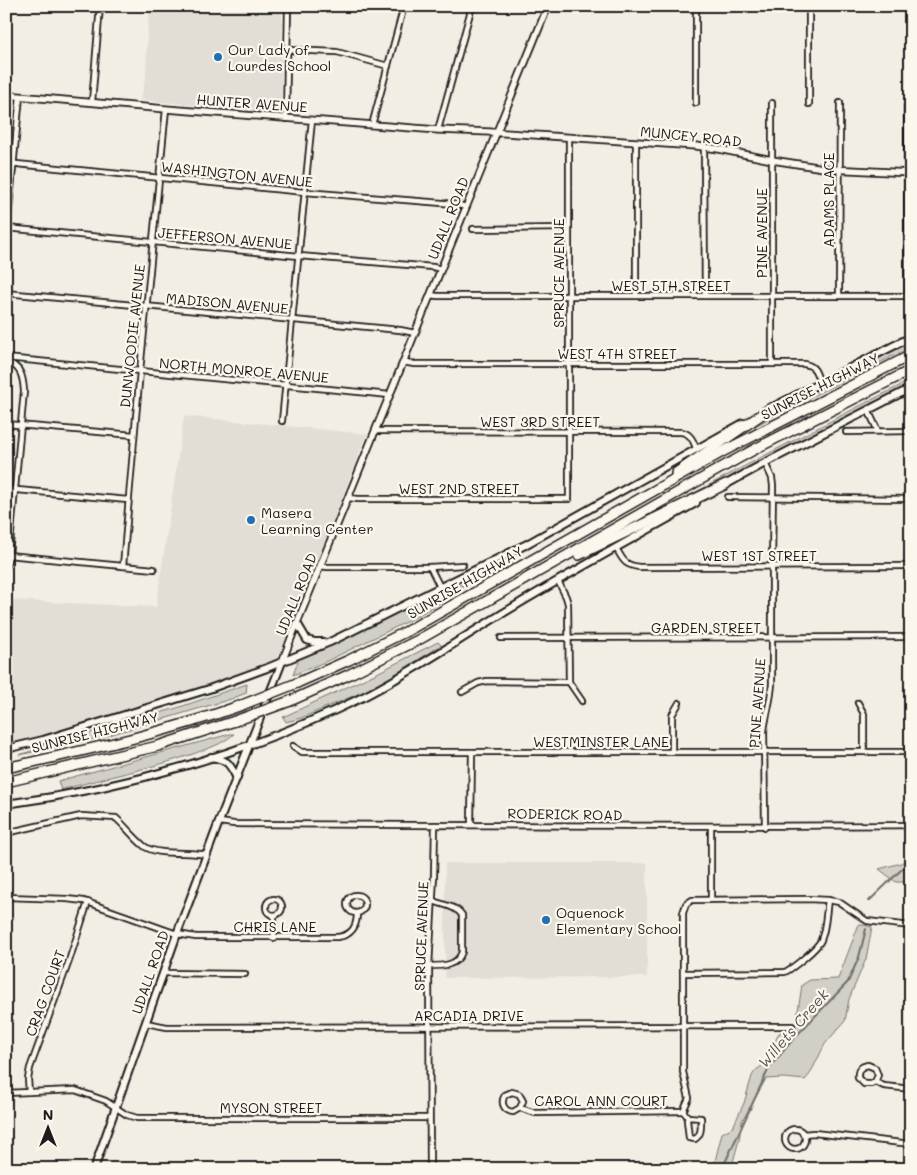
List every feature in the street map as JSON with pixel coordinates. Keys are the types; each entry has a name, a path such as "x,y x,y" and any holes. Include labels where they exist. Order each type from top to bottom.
{"highway":[{"name":"SUNRISE HIGHWAY","path":"6,767 150,734 198,720 242,705 349,660 406,631 747,438 911,355"},
{"name":"SUNRISE HIGHWAY","path":"6,782 150,748 290,701 348,675 435,631 738,458 911,370"},
{"path":"648,494 687,464 771,408"},
{"path":"544,569 592,549 726,484"}],"main road":[{"name":"SUNRISE HIGHWAY","path":"6,749 43,740 194,694 282,662 330,642 543,536 696,448 911,337"},
{"path":"6,804 55,797 159,773 250,744 317,718 382,686 432,658 525,600 726,484 911,388"},
{"path":"296,623 308,641 330,642"},
{"name":"UDALL ROAD","path":"94,1169 206,855 282,662"},
{"path":"210,757 227,762 236,778"}],"street":[{"path":"92,102 100,6"},
{"path":"286,119 288,6"},
{"path":"372,125 404,6"},
{"path":"438,130 472,6"},
{"name":"UDALL ROAD","path":"282,662 296,623 548,6"},
{"path":"696,6 696,103"},
{"path":"809,6 809,104"},
{"path":"287,50 345,53 388,66"},
{"name":"HUNTER AVENUE","path":"6,95 166,110 438,130 497,132"},
{"path":"6,240 20,96"},
{"path":"910,296 907,106 911,101"},
{"name":"PINE AVENUE","path":"772,103 772,364"},
{"name":"ADAMS PLACE","path":"840,103 840,296"},
{"name":"DUNWOODIE AVENUE","path":"123,566 146,306 166,110"},
{"path":"282,421 312,120"},
{"name":"MUNCEY ROAD","path":"497,132 704,147 840,170 909,173"},
{"name":"SPRUCE AVENUE","path":"568,138 569,499"},
{"path":"636,142 636,296"},
{"path":"704,147 705,296"},
{"name":"WASHINGTON AVENUE","path":"6,163 305,192 455,204 466,207"},
{"name":"JEFFERSON AVENUE","path":"7,228 441,269"},
{"path":"473,229 569,228"},
{"name":"MADISON AVENUE","path":"6,293 400,330 415,333"},
{"name":"WEST 5TH STREET","path":"431,295 910,296"},
{"path":"6,360 19,371 23,380 24,391 6,568"},
{"name":"NORTH MONROE AVENUE","path":"6,360 390,395"},
{"name":"WEST 4TH STREET","path":"404,362 414,364 810,365 815,370 820,383"},
{"path":"868,410 878,432"},
{"path":"6,424 134,436"},
{"name":"WEST 3RD STREET","path":"375,431 684,432 691,437 696,448"},
{"path":"846,432 911,431"},
{"name":"PINE AVENUE","path":"765,463 773,482 772,684 766,719 764,752 765,827"},
{"path":"6,489 128,500"},
{"path":"728,497 911,499"},
{"name":"WEST 2ND STREET","path":"348,498 569,499"},
{"name":"WEST 1ST STREET","path":"616,548 624,562 638,567 911,566"},
{"path":"8,555 154,569"},
{"path":"320,566 430,567 463,565"},
{"path":"430,567 440,587"},
{"path":"558,581 567,600 570,682 582,701"},
{"name":"GARDEN STREET","path":"502,638 911,637"},
{"path":"462,692 487,682 570,682"},
{"path":"672,752 672,716 679,703"},
{"path":"858,703 864,714 864,752"},
{"name":"WESTMINSTER LANE","path":"293,746 302,752 911,752"},
{"path":"471,825 472,752"},
{"path":"6,833 81,816 116,818 145,848 157,852 206,855"},
{"name":"RODERICK ROAD","path":"219,822 234,824 711,827 911,825"},
{"name":"SPRUCE AVENUE","path":"430,1169 430,966 435,825"},
{"path":"711,827 711,899"},
{"name":"CHRIS LANE","path":"356,895 363,897 365,904 363,910 357,913 350,911 347,904 350,898 356,895"},
{"name":"CHRIS LANE","path":"6,897 88,902 177,934 196,937 274,938 345,936 352,932 357,913"},
{"path":"688,1117 689,1138 695,1139 701,1131 701,1118 688,1117 683,1111 689,1098 684,1072 683,1027 683,913 686,904 692,900 711,899 828,900 839,902 867,921 911,926"},
{"path":"683,974 786,972 793,968 821,942 828,900"},
{"path":"430,966 454,963 461,956 462,952 462,915 454,908 433,901"},
{"name":"CRAG COURT","path":"29,1092 28,1079 30,1068 69,961 88,902"},
{"path":"274,915 274,938"},
{"path":"163,973 245,974"},
{"name":"ARCADIA DRIVE","path":"146,1023 166,1027 792,1026"},
{"path":"875,1082 878,1075 876,1068 868,1064 861,1067 858,1074 860,1081 867,1085 875,1082 884,1086 911,1089"},
{"name":"MYSON STREET","path":"6,1093 75,1090 106,1101 127,1115 137,1118 429,1118"},
{"name":"CAROL ANN COURT","path":"520,1108 523,1101 519,1094 512,1092 505,1095 502,1102 506,1109 513,1112 520,1108 535,1113 683,1111"},
{"path":"797,1129 803,1134 804,1141 800,1147 792,1148 786,1144 785,1136 790,1130 797,1129"},
{"path":"803,1134 814,1132 911,1144"}],"shaded area":[{"name":"Our Lady of Lourdes School","path":"150,6 282,6 281,113 140,100 146,78"},
{"path":"911,342 911,347 744,432 779,409"},
{"path":"911,380 911,384 704,494 676,506 679,501"},
{"path":"184,416 367,434 293,624 274,666 6,749 6,600 156,607"},
{"path":"459,585 464,585 457,593 414,618 327,661 293,675 299,659"},
{"path":"438,642 441,645 379,685 301,718 286,722 283,717 377,673"},
{"path":"247,684 246,693 231,699 103,737 19,755 177,708"},
{"path":"234,734 215,746 160,764 61,790 58,781"},
{"path":"911,857 911,882 896,882 879,869 901,863"},
{"name":"Oquenock Elementary School","path":"445,863 647,863 647,977 445,978"},
{"path":"859,924 872,927 866,959 849,999 845,1021 825,1044 805,1080 766,1079 742,1121 731,1169 713,1169 722,1133 733,1127 744,1103 752,1076 755,1071 771,1059 779,1033 795,1030 802,985 810,980 838,979"}],"waterway":[{"name":"Willets Creek","path":"869,901 901,870 911,864"},
{"name":"Willets Creek","path":"722,1169 769,1068 795,1037 848,982 859,957 866,929"}],"place":[{"name":"Our Lady of Lourdes School","path":"218,57"},
{"name":"Masera Learning Center","path":"251,520"},
{"name":"Oquenock Elementary School","path":"546,920"}]}
